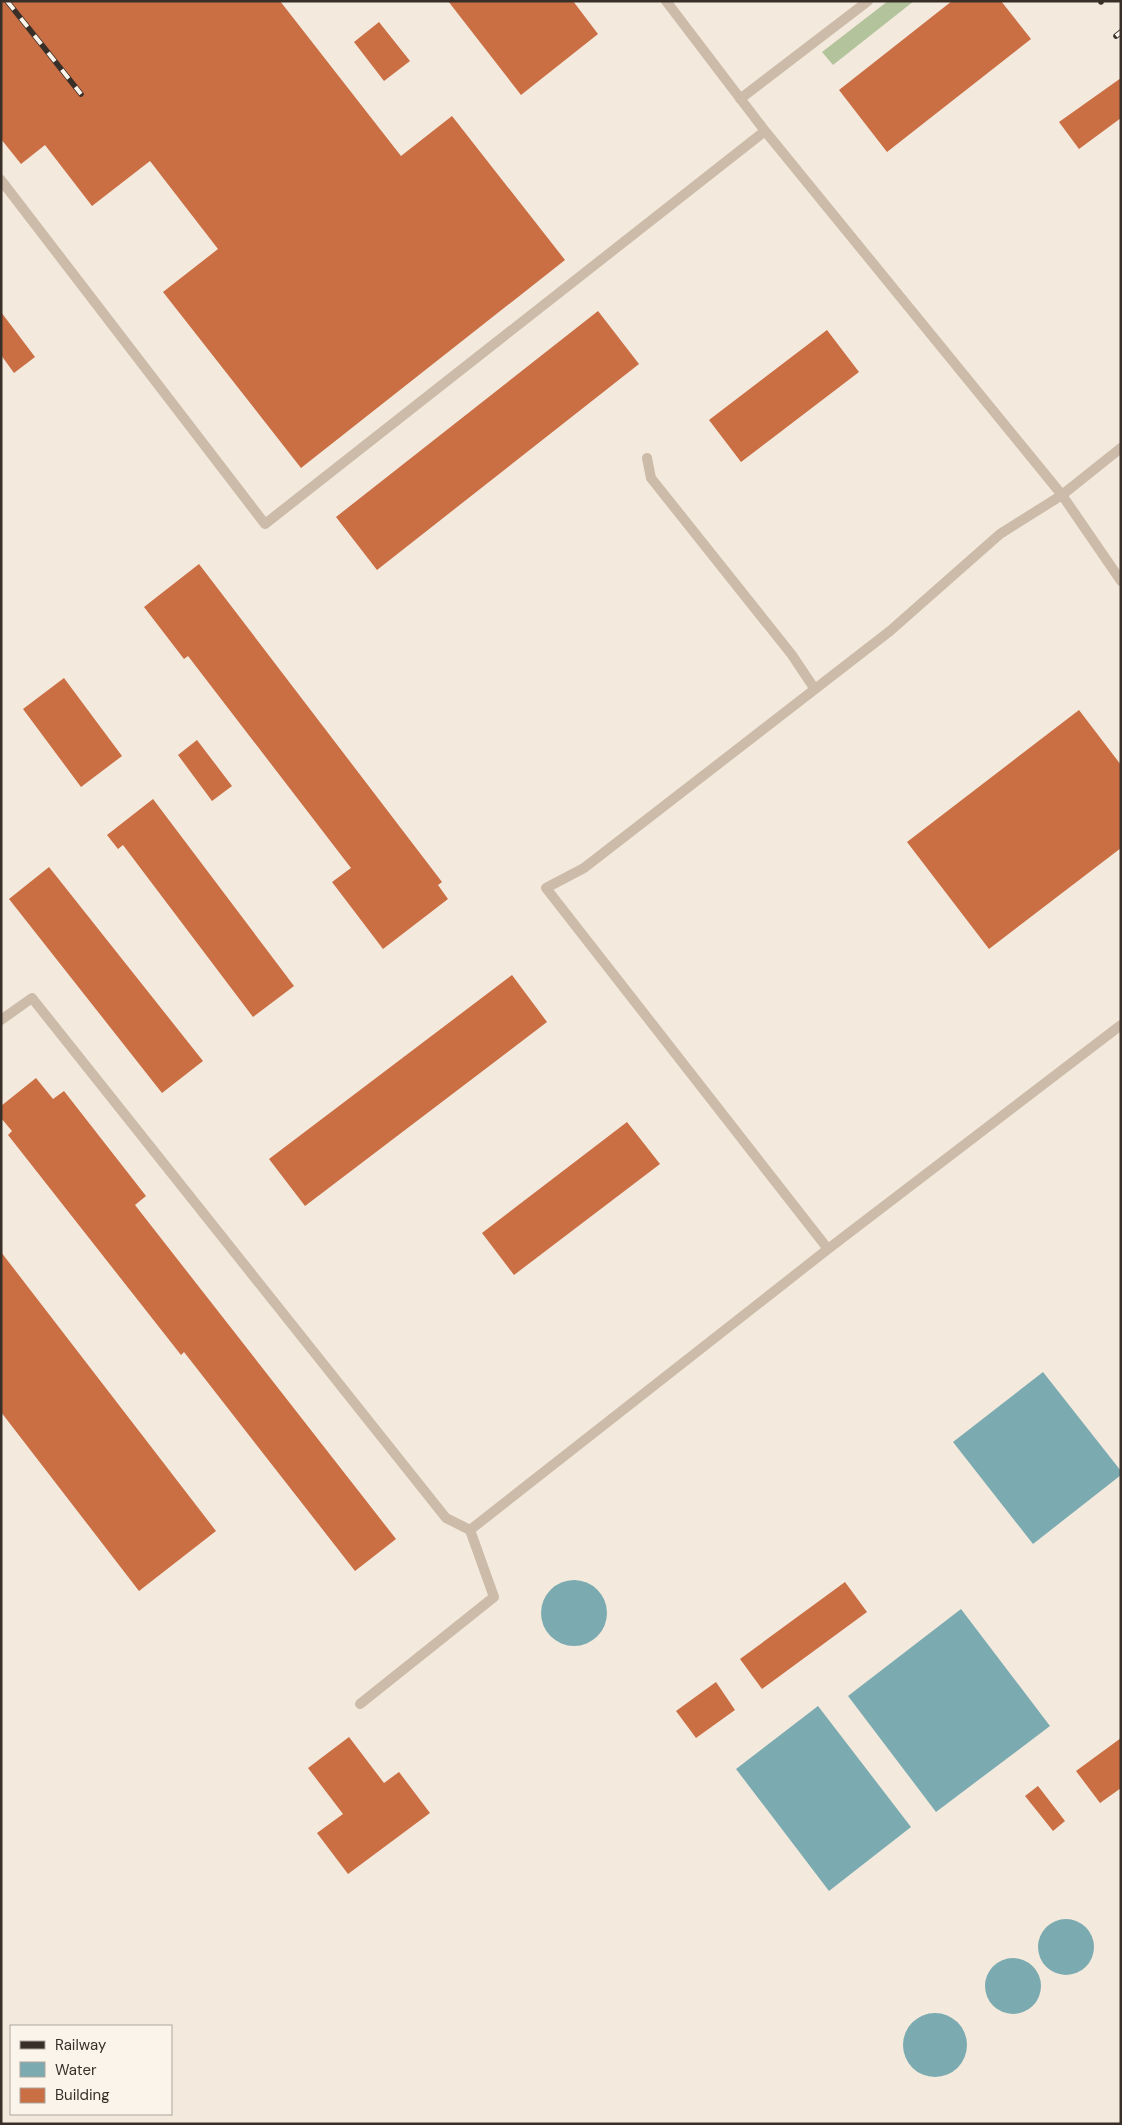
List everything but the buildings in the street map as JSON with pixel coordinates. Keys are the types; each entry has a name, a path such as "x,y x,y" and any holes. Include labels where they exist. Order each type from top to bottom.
{"lane":[{"path":"666,1 765,131 1062,495 1121,581"},
{"path":"740,98 868,1"},
{"path":"1,180 264,524 765,131"},
{"path":"828,1249 546,888 584,868 890,631 1000,534 1062,495 1121,448"},
{"path":"647,458 651,478 792,655 814,688"},
{"path":"1,1020 32,998 446,1518 470,1530 494,1597 360,1704"},
{"path":"470,1530 828,1249 1121,1025"}],"green space":[{"path":"888,1 914,1 833,65 822,52"}],"water":[{"path":"1043,1372 1121,1471 1121,1475 1033,1544 953,1442"},
{"path":"580,1580 598,1589 605,1600 607,1613 605,1626 598,1637 587,1644 568,1646 550,1637 543,1626 541,1607 550,1589 561,1582"},
{"path":"961,1609 1050,1726 936,1812 848,1696"},
{"path":"818,1706 911,1827 829,1891 736,1769"},
{"path":"1066,1919 1077,1921 1086,1927 1092,1936 1094,1947 1092,1958 1086,1967 1077,1973 1066,1975 1055,1973 1046,1967 1040,1958 1038,1947 1040,1936 1046,1927 1055,1921"},
{"path":"1013,1958 1024,1960 1033,1966 1039,1975 1041,1986 1039,1997 1033,2006 1024,2012 1013,2014 1002,2012 993,2006 987,1997 985,1986 987,1975 993,1966 1002,1960"},
{"path":"935,2013 953,2019 961,2027 967,2045 961,2063 953,2071 935,2077 917,2071 909,2063 903,2045 909,2027 917,2019"}],"railway":[{"path":"7,1 81,94"},
{"path":"1116,36 1121,32"}]}
